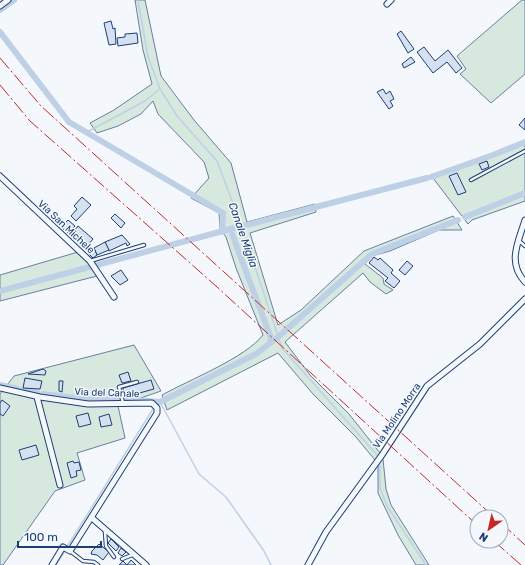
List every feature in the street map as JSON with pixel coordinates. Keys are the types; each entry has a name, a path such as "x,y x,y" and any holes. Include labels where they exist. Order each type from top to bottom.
{"street":[{"path":"0,6 8,0"},
{"path":"387,4 391,0"},
{"name":"Via San Michele","path":"0,176 91,262 114,297"},
{"path":"525,220 514,257 516,268 525,282"},
{"name":"Via Molino Morra","path":"308,565 326,532 382,455 426,386 480,344 525,299"},
{"name":"Via del Canale","path":"0,388 37,396 88,404 152,403 157,408 157,413 92,518"},
{"path":"37,396 60,485"},
{"path":"52,565 63,547 70,551 92,518 105,532 146,565"}],"lane":[{"path":"471,180 525,151"},
{"path":"519,241 525,246"},
{"path":"91,262 144,245"},
{"path":"123,403 119,386 137,382"},
{"path":"105,532 106,546 114,557"},
{"path":"70,551 83,561 94,562 98,565"},
{"path":"122,559 132,555"}],"shaded area":[{"path":"135,0 145,0 161,76 194,120 231,163 247,222 315,204 316,212 250,233 278,325 301,310 364,251 453,216 462,230 439,230 390,251 372,256 365,264 383,278 384,284 393,290 386,294 370,282 363,273 285,342 310,375 349,414 380,453 375,460 355,436 313,394 278,353 167,410 162,395 230,360 255,344 263,335 236,268 226,237 220,229 219,213 191,198 209,178 204,162 158,114 153,101 141,114 118,126 97,133 90,123 114,110 152,84 143,50"},
{"path":"522,0 525,0 525,74 491,103 460,74 466,69 457,56"},
{"path":"525,143 525,201 472,220 468,224 433,178"},
{"path":"78,252 88,261 97,276 0,301 0,275"},
{"path":"134,345 161,391 118,406 125,438 77,453 85,480 55,491 3,565 0,565 0,394 14,376"},
{"path":"383,459 386,489 391,505 429,565 416,565 398,535 378,493 378,464"}],"building":[{"path":"111,21 113,29 115,28 116,44 109,45 104,23"},
{"path":"401,31 414,49 408,53 397,34"},
{"path":"137,33 138,43 118,46 117,38 125,37 125,34"},
{"path":"424,47 435,61 448,50 462,68 456,73 447,62 433,73 417,52"},
{"path":"411,57 415,62 404,68 402,64"},
{"path":"383,89 386,94 390,91 394,99 390,101 393,106 389,109 377,92"},
{"path":"525,118 525,130 519,125"},
{"path":"487,161 489,167 482,170 479,164"},
{"path":"457,173 466,192 458,195 449,176"},
{"path":"82,197 91,205 76,221 71,216 77,209 74,206"},
{"path":"115,214 125,223 121,228 111,218"},
{"path":"68,220 75,226 68,233 61,227"},
{"path":"78,226 93,239 88,245 73,232"},
{"path":"122,235 130,244 127,246 126,243 109,251 105,242"},
{"path":"105,242 109,250 97,255 94,248"},
{"path":"94,248 97,255 93,258 88,253"},
{"path":"374,257 378,260 380,258 393,270 391,273 400,281 394,288 385,281 388,278 369,263"},
{"path":"407,261 413,266 405,275 399,270"},
{"path":"121,270 128,280 120,285 111,276"},
{"path":"43,369 46,371 45,375 28,374"},
{"path":"128,372 131,381 122,383 119,375"},
{"path":"25,378 42,381 40,389 23,388"},
{"path":"151,380 154,389 125,397 123,388"},
{"path":"59,381 63,381 62,392 59,391"},
{"path":"2,400 10,406 3,416 0,414 0,403"},
{"path":"88,413 91,424 79,427 76,416"},
{"path":"109,414 112,425 101,427 99,417"},
{"path":"36,445 39,455 22,460 19,450"},
{"path":"73,461 74,463 79,462 81,470 76,471 77,476 71,478 67,463"},
{"path":"111,539 119,547 116,551 108,543"},
{"path":"99,544 109,552 103,560 97,555 91,554"},
{"path":"121,548 126,552 122,556 118,553"},
{"path":"131,560 136,565 127,565"},
{"path":"123,561 127,565 119,565"}],"waterway":[{"path":"0,10 14,0"},
{"name":"Canale Miglia","path":"138,0 148,57 160,89 177,116 217,161 239,219 282,348 377,455"},
{"path":"0,32 69,122 223,213 222,231"},
{"path":"87,132 145,101 160,89"},
{"path":"431,177 525,142"},
{"path":"243,226 427,178"},
{"path":"465,217 525,193"},
{"path":"124,399 160,402 256,354 278,337 372,254 458,220"},
{"path":"0,291 238,227"},
{"path":"232,234 271,338 270,343"},
{"path":"0,385 18,389"},
{"path":"24,390 37,393"},
{"path":"43,394 93,400"},
{"path":"98,400 120,399"},
{"path":"160,402 199,474 226,497 264,551 271,565"},
{"path":"67,547 153,409"},
{"name":"Canale Miglia","path":"380,463 380,488 387,506 426,565"},
{"path":"56,565 65,551"}],"power":[{"path":"0,58 41,106 485,509"},
{"path":"0,85 30,121 217,287 469,518"},
{"path":"509,530 525,545"},
{"path":"503,549 521,565"}]}
